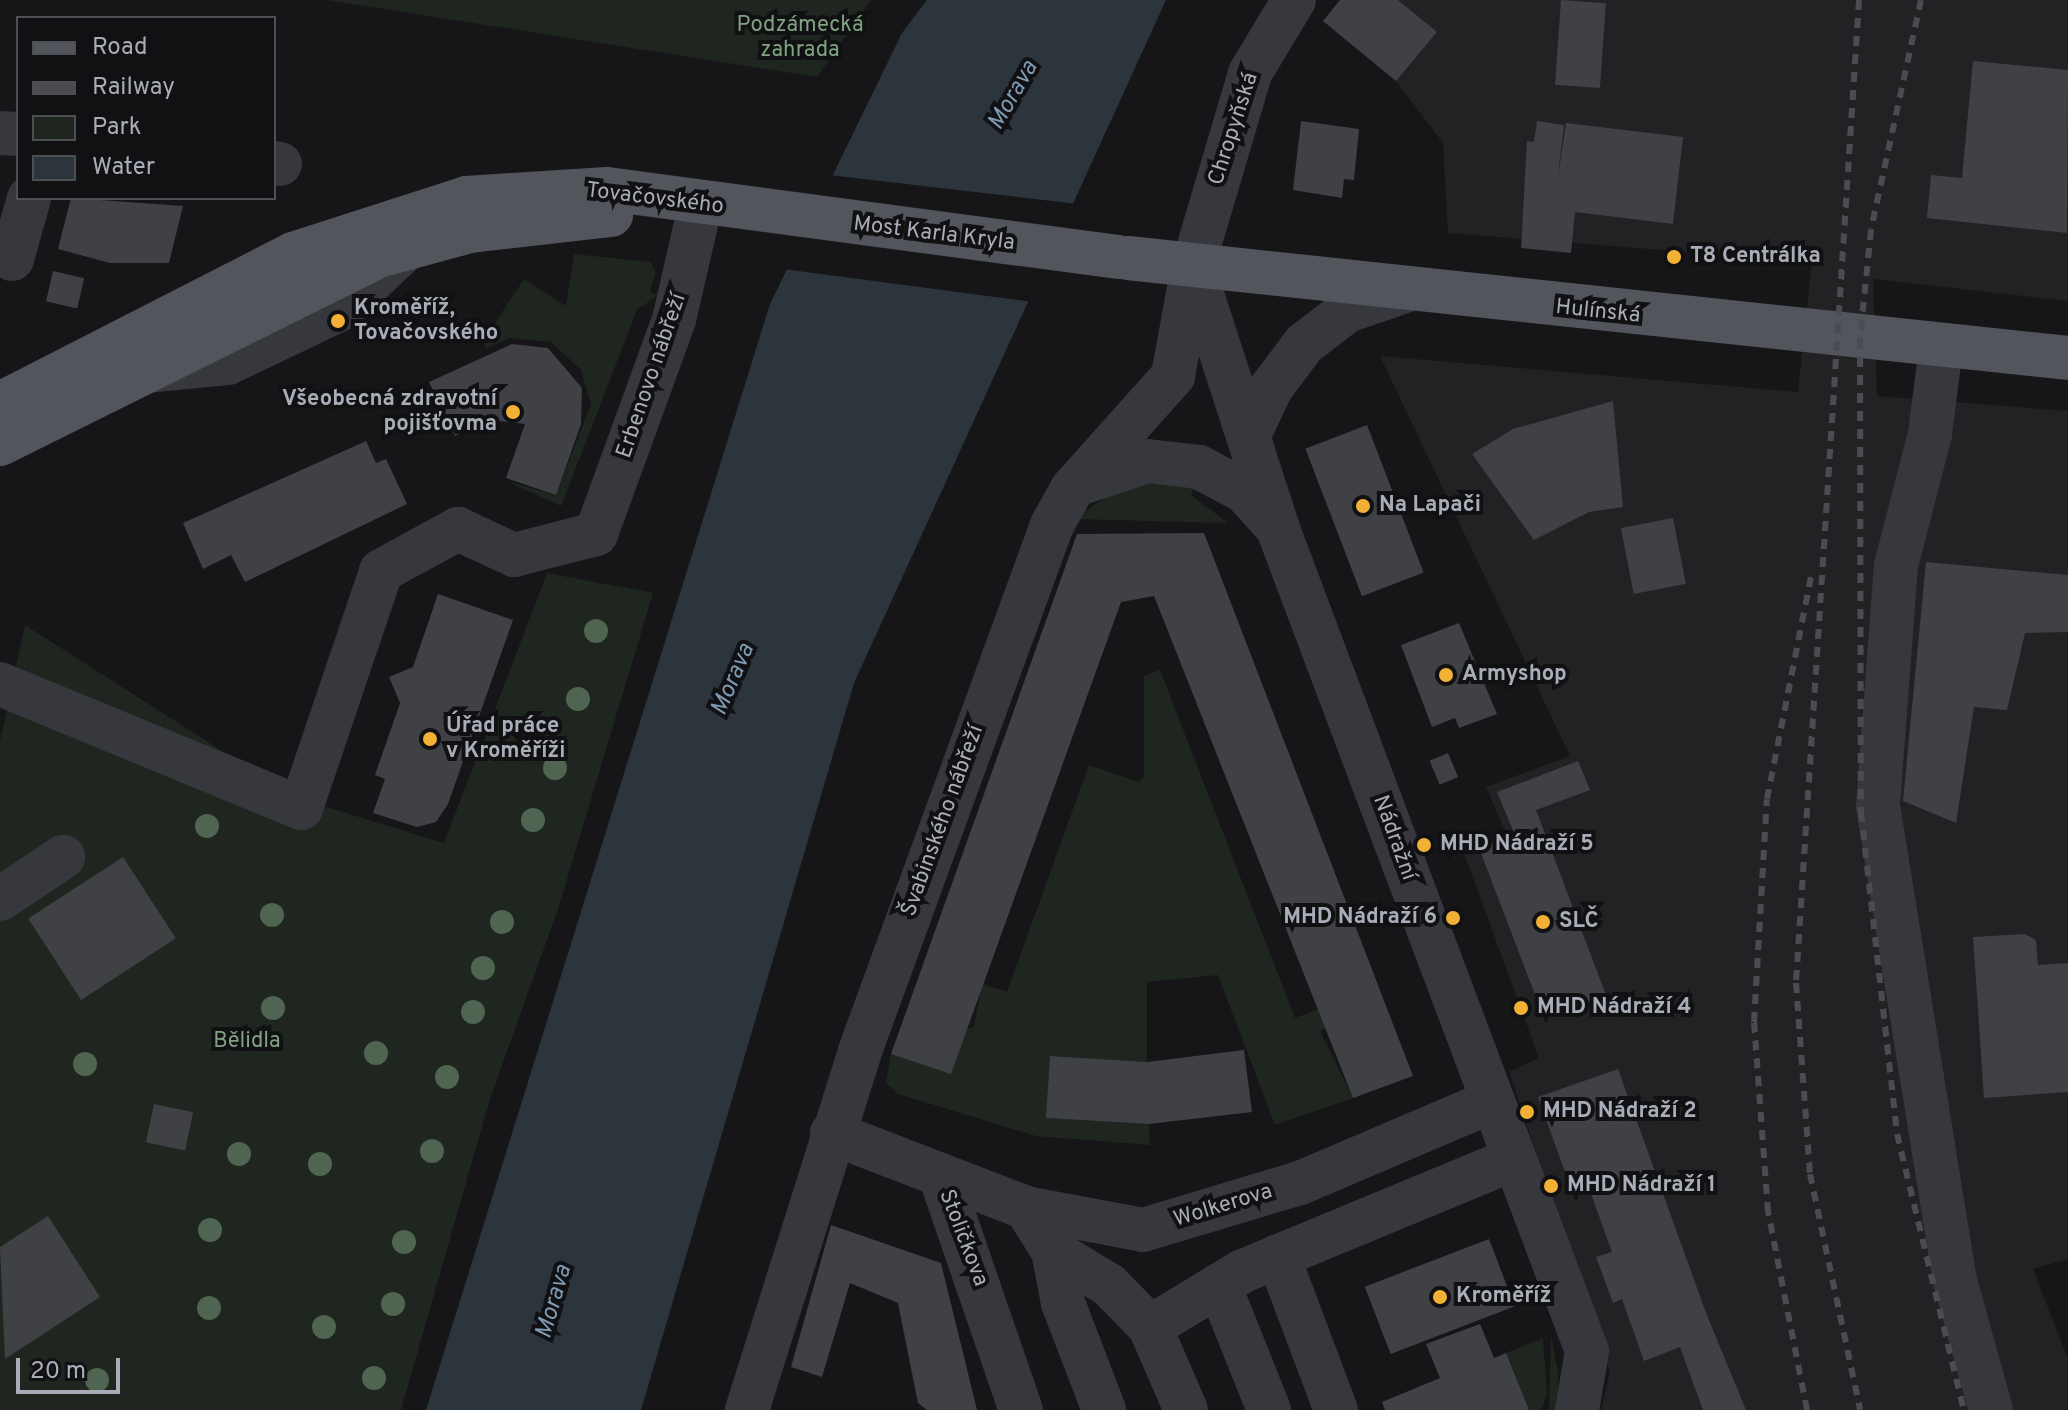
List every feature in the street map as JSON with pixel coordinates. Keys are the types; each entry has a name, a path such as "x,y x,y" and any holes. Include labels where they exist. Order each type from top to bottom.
{"main road":[{"name":"Tovačovského","path":"0,404 293,254 413,209 519,191 607,189 750,212"},
{"name":"Tovačovského","path":"0,444 142,371 410,245 554,220 750,212"},
{"name":"Most Karla Kryla","path":"750,212 1123,257"},
{"name":"Hulínská","path":"1123,257 1405,291 2068,358"}],"street":[{"name":"Chropyňská","path":"1193,266 1250,73 1294,0"},
{"path":"12,259 28,200"},
{"name":"Erbenovo nábřeží","path":"0,684 301,808 381,571 458,529 514,555 596,534 674,320 698,215"},
{"name":"Nádražní","path":"1193,266 1278,529 1587,1351 1577,1410"},
{"name":"Švabinského nábřeží","path":"747,1410 832,1133 1046,540 1072,489 1173,376 1193,266"},
{"path":"1249,435 1271,388 1304,344 1347,311 1405,291"},
{"path":"1941,347 1930,434 1896,565 1878,806 1954,1277 1991,1410"},
{"path":"1072,489 1120,465 1173,462 1222,477 1278,529"},
{"path":"0,899 63,857"},
{"name":"Wolkerova","path":"942,1181 1026,1208 1143,1230 1300,1183 1492,1101"},
{"name":"Stoličkova","path":"832,1133 942,1181 1021,1410"},
{"path":"1150,1327 1219,1285 1278,1256 1514,1159"},
{"path":"1026,1208 1053,1251 1063,1303 1104,1410"},
{"path":"1053,1251 1109,1285 1150,1327 1186,1410"},
{"path":"1278,1256 1336,1410"},
{"path":"1219,1285 1269,1410"}],"shaded area":[{"path":"1340,0 2068,0 2068,301 1873,279 1877,396 2068,411 2068,1259 2033,1269 2068,1359 2068,1410 1601,1410 1610,1372 1509,1072 1539,1058 1462,848 1506,833 1486,787 1570,756 1380,356 1798,392 1812,262 1448,233 1443,143 1396,81 1323,21"}],"green space":[{"name":"Podzámecká zahrada","path":"327,0 871,0 817,77"},
{"path":"574,254 650,262 656,272 650,292 658,295 637,310 561,506 506,481 556,495 591,404 581,370 551,342 510,338 486,348 483,341 524,279 566,306"},
{"path":"1129,481 1194,486 1191,495 1228,523 1074,519"},
{"name":"Bělidla","path":"547,573 653,593 558,909 490,1099 401,1410 0,1410 0,741 25,625 294,797 444,843"},
{"path":"1160,670 1295,1018 1319,1009 1326,1028 1320,1031 1353,1098 1275,1125 1218,975 1147,982 1147,1062 1050,1056 1047,1118 1149,1124 1150,1145 1036,1136 898,1094 886,1083 891,1054 974,1027 982,984 1007,992 1089,765 1139,782 1144,776 1144,676"},
{"path":"1551,1336 1558,1372 1559,1410 1549,1410"},
{"path":"1543,1338 1547,1394 1541,1410 1529,1410 1506,1353"}],"water":[{"name":"Morava","path":"927,0 1166,0 854,683 641,1410 426,1410 770,304 902,33"}],"pier":[{"path":"829,175 1077,204 1033,302 783,269"}],"building":[{"path":"1340,0 1398,0 1437,32 1396,81 1323,21"},
{"path":"1561,0 1606,3 1600,88 1555,85"},
{"path":"1973,61 2068,70 2067,233 1927,218 1931,175 1962,178"},
{"path":"1301,121 1359,129 1354,180 1344,179 1342,198 1293,190"},
{"path":"1537,121 1564,125 1557,184 1566,123 1683,137 1673,224 1575,212 1571,253 1521,248 1527,141 1534,142"},
{"path":"70,200 183,206 169,263 110,263 58,249"},
{"name":"T8 Centrálka","path":"1667,250 1682,252 1680,265 1665,263"},
{"path":"53,271 84,278 77,308 46,301"},
{"name":"Všeobecná zdravotní pojišťovma","path":"512,344 548,348 582,388 581,424 556,495 506,478 525,424 489,420 455,436 429,382"},
{"path":"1613,401 1623,507 1589,512 1534,540 1472,454 1513,429"},
{"name":"Na Lapači","path":"1367,425 1424,573 1362,596 1305,449"},
{"path":"366,441 376,463 386,459 407,504 245,582 231,555 203,569 183,523"},
{"path":"1673,518 1686,584 1634,594 1621,528"},
{"path":"1204,533 1413,1076 1353,1098 1154,596 1121,602 951,1074 891,1054 1077,534"},
{"path":"1926,562 2068,575 2068,632 2025,633 2007,710 1974,707 1956,823 1903,801"},
{"name":"Úřad práce v Kroměříži","path":"438,594 513,620 448,804 436,822 417,827 373,813 385,779 375,775 400,703 389,677 413,667"},
{"name":"Armyshop","path":"1459,623 1497,714 1459,728 1455,718 1432,727 1401,645"},
{"path":"1448,753 1458,777 1440,785 1430,761"},
{"name":"SLČ","path":"1578,761 1590,790 1536,810 1606,995 1544,1018 1479,848 1515,835 1497,792"},
{"path":"123,857 176,938 81,1000 28,919"},
{"path":"2025,934 2036,940 2038,965 2068,963 2068,1092 1984,1098 1973,937"},
{"path":"1244,1050 1252,1112 1149,1124 1046,1118 1050,1056 1147,1062"},
{"path":"1618,1069 1706,1313 1746,1410 1703,1410 1680,1347 1644,1361 1622,1299 1613,1303 1596,1257 1612,1252 1585,1177 1569,1183 1538,1097"},
{"path":"154,1104 193,1112 185,1150 146,1142"},
{"path":"48,1216 100,1297 5,1359 0,1247"},
{"path":"831,1225 941,1263 977,1410 927,1410 918,1403 898,1303 850,1283 822,1377 791,1367"},
{"name":"Kroměříž","path":"1489,1239 1515,1306 1391,1354 1365,1287"},
{"path":"1480,1324 1494,1358 1506,1353 1529,1410 1385,1410 1382,1402 1440,1378 1426,1344"}],"railway":[{"path":"1859,0 1796,983 1810,1174 1860,1410"},
{"path":"1921,0 1871,230 1860,339 1861,812 1897,1134 1964,1410"},
{"path":"1807,1410 1768,1212 1754,1022 1767,799 1811,576"}],"place":[{"name":"T8 Centrálka","path":"1674,257"},
{"name":"Kroměříž, Tovačovského","path":"338,321"},
{"name":"Všeobecná zdravotní pojišťovma","path":"513,412"},
{"name":"Na Lapači","path":"1363,506"},
{"name":"Armyshop","path":"1446,675"},
{"name":"Úřad práce v Kroměříži","path":"430,739"},
{"name":"MHD Nádraží 5","path":"1424,845"},
{"name":"MHD Nádraží 6","path":"1453,918"},
{"name":"SLČ","path":"1543,922"},
{"name":"MHD Nádraží 4","path":"1521,1008"},
{"name":"MHD Nádraží 2","path":"1527,1112"},
{"name":"MHD Nádraží 1","path":"1551,1186"},
{"name":"Kroměříž","path":"1440,1297"}]}
